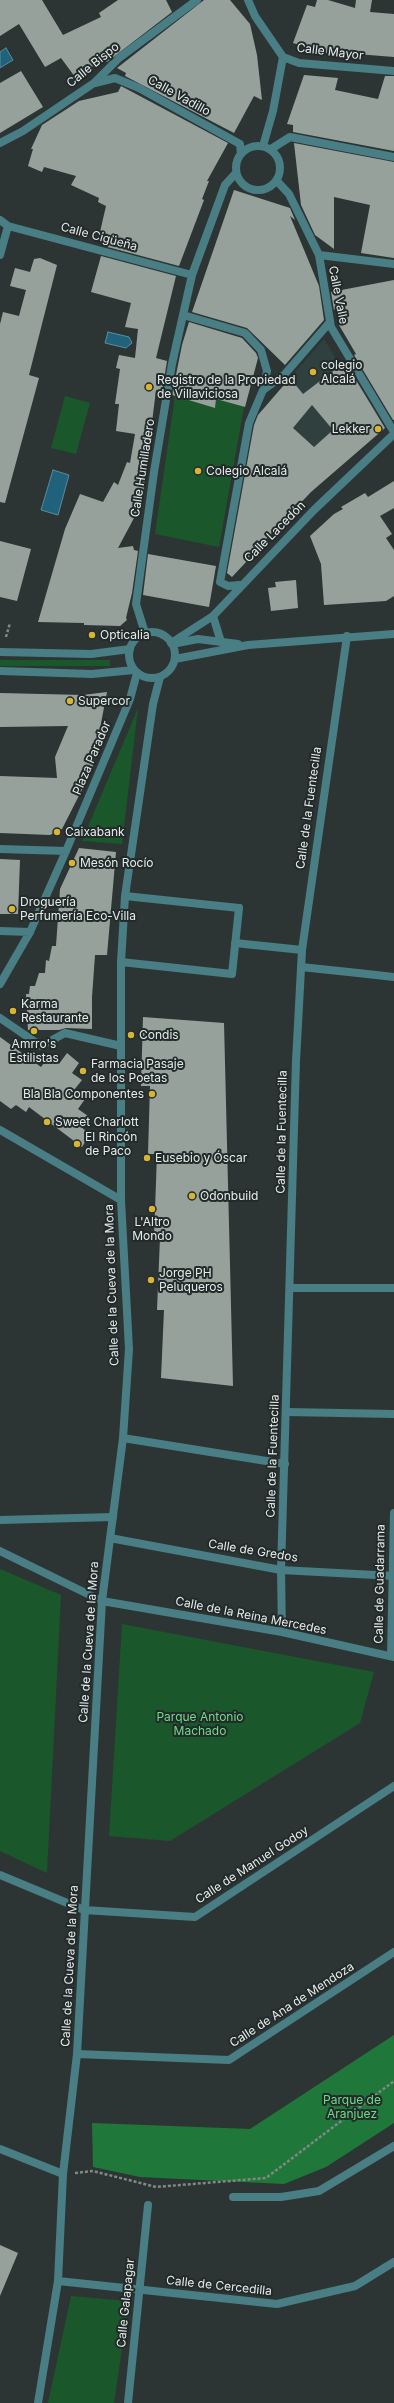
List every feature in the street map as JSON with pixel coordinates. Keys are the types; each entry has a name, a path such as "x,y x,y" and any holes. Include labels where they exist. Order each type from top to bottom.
{"street":[{"name":"Calle Bispo","path":"0,143 24,131 94,83 119,58 197,0"},
{"name":"Calle Mayor","path":"248,0 255,16 283,57 298,63 394,71"},
{"path":"267,148 283,57"},
{"name":"Calle Vadillo","path":"94,83 114,78 139,88 240,144 241,154"},
{"path":"267,148 290,136 394,157"},
{"path":"253,146 267,148 278,158 281,169 277,181 268,188 254,190 243,184 236,173 236,163 241,154 253,146"},
{"name":"Calle Humilladero","path":"145,633 136,604 154,472 183,315 192,275 225,185 236,173"},
{"name":"Calle Valle","path":"277,181 289,194 319,255 331,327 394,433"},
{"name":"Calle Cigüeña","path":"0,220 8,226 192,275"},
{"path":"0,255 8,226"},
{"path":"319,255 394,264"},
{"path":"183,315 244,334 261,350 267,371 263,390 249,422 220,582 228,586 240,585"},
{"path":"263,390 284,375 330,322"},
{"name":"Calle Lacedón","path":"172,643 213,616 240,585 314,510 394,433"},
{"path":"213,616 221,642"},
{"path":"0,671 92,674 136,672 152,678 160,677 167,673 175,659 172,643 165,636 155,632 145,633 132,642 130,649 130,664 136,672"},
{"path":"175,659 248,645 347,636 394,634"},
{"name":"Calle de la Fuentecilla","path":"282,1632 281,1570 296,1061 302,950 347,636"},
{"path":"172,643 198,638 248,645"},
{"path":"3,653 91,654 130,649"},
{"name":"Plaza Parador","path":"0,984 30,932 66,851 130,699 136,672"},
{"name":"Calle de la Cueva de la Mora","path":"38,2403 58,2282 63,2174 77,2054 102,1601 123,1438 129,1349 121,1200 121,962 125,896 153,704 160,677"},
{"path":"0,849 66,851"},
{"path":"121,962 232,974 239,908 125,896"},
{"path":"0,931 30,932"},
{"path":"236,943 302,950"},
{"path":"301,967 394,977"},
{"path":"0,1018 41,1046 65,1033 121,1046"},
{"path":"0,1130 121,1200"},
{"path":"290,1288 394,1288"},
{"path":"286,1412 394,1414"},
{"path":"123,1438 285,1464"},
{"name":"Calle de Guadarrama","path":"392,1657 394,1513"},
{"path":"0,1520 113,1517"},
{"name":"Calle de Gredos","path":"110,1538 281,1570 393,1576"},
{"name":"Calle de la Reina Mercedes","path":"0,1551 102,1601 282,1632 392,1657"},
{"name":"Calle de Manuel Godoy","path":"0,1875 84,1910 195,1917 394,1786"},
{"name":"Calle de Ana de Mendoza","path":"77,2054 229,2060 394,1952"},
{"path":"233,2197 281,2197 319,2191 394,2146"},
{"path":"0,2149 63,2174"},
{"name":"Calle Galapagar","path":"128,2403 148,2205"},
{"name":"Calle de Cercedilla","path":"58,2282 277,2304 355,2286 394,2262"}],"path":[{"path":"6,637 10,623"},
{"path":"63,2174 93,2171 156,2187 266,2178 394,2081"}],"shaded area":[{"name":"colegio Alcalá","path":"324,339 340,366 303,394 290,378"},
{"path":"312,405 336,427 305,455 293,428"}],"green space":[{"path":"65,396 90,403 76,454 51,448"},
{"name":"Colegio Alcalá","path":"175,396 215,407 216,399 244,407 219,547 155,534"},
{"path":"0,660 110,660 110,666 0,666"},
{"path":"138,708 122,844 82,841"},
{"path":"0,1569 61,1595 47,1873 0,1851"},
{"name":"Parque Antonio Machado","path":"122,1624 374,1672 360,1723 170,1841 109,1836"},
{"name":"Parque de Aranjuez","path":"394,2035 394,2123 326,2167 284,2184 140,2177 93,2167 92,2123 250,2129"},
{"path":"71,2296 129,2301 114,2403 48,2403"}],"water":[{"path":"6,48 13,60 0,68 0,52"},
{"path":"108,332 129,337 132,343 126,348 105,343"},
{"path":"53,470 69,475 58,515 41,510"}],"building":[{"path":"0,0 42,0 63,35 101,17 99,13 118,0 166,0 172,12 107,62 104,60 95,67 93,66 78,81 61,58 45,67 19,24 0,36"},
{"path":"204,0 230,0 250,24 257,55 262,100 254,96 234,133 125,76 126,73 117,68"},
{"path":"317,0 328,0 355,8 356,0 372,0 370,12 394,14 394,57 344,53 343,58 293,43 307,5 315,7"},
{"path":"21,71 43,107 0,133 0,83"},
{"path":"304,75 338,78 335,90 378,99 385,76 394,76 394,151 293,132 293,125 287,124"},
{"path":"121,86 228,143 207,181 209,181 202,199 204,200 179,266 104,246 107,234 100,232 106,206 98,202 99,198 71,185 76,176 44,167 42,172 28,166 33,149 31,149 42,125 79,101 118,92"},
{"path":"294,143 394,162 394,258 361,253 370,205 334,197 334,249 315,235 301,205"},
{"path":"234,190 290,208 295,220 290,216 319,286 324,320 285,365 247,328 192,312"},
{"path":"101,256 176,276 156,358 167,361 162,392 156,390 142,503 118,548 133,546 134,550 138,551 132,593 126,618 127,620 120,626 84,625 84,623 38,622 65,529 80,494 103,502 114,482 118,485 127,462 130,463 135,434 116,431 119,404 115,404 120,369 116,368 119,355 135,358 138,329 125,327 131,303 91,292"},
{"path":"40,258 57,265 29,375 39,378 5,503 0,502 0,324 3,312 19,316 26,290 10,286 15,268 30,272 34,259"},
{"path":"394,280 393,420 354,355 356,354 339,325 339,304 334,310 331,292"},
{"path":"189,322 242,338 256,353 258,358 245,407 216,399 215,408 172,395 182,345"},
{"path":"345,362 385,428 311,492 245,561 247,561 232,577 227,573 254,425 258,415 290,378 303,394","holes":["312,405 333,430 314,447 293,428"]},
{"path":"394,481 394,508 380,516 392,534 386,538 394,550 394,596 386,601 324,605 321,564 310,536 334,514 343,509 341,507 365,493 368,497"},
{"path":"0,541 31,549 17,601 0,597"},
{"path":"148,554 216,566 209,607 143,595"},
{"path":"296,580 298,608 271,611 268,588 276,587 275,582"},
{"path":"107,692 92,770 62,829 50,835 0,833 0,776 57,778 55,757 68,726 0,727 0,693 83,695"},
{"path":"79,848 116,852 107,955 95,955 92,997 92,1029 66,1028 59,1030 28,1030 26,994 29,994 30,986 35,986 39,973 45,973 46,960 49,961 52,946 56,946 60,889"},
{"path":"0,859 20,860 18,914 0,914"},
{"name":"Odonbuild","path":"143,1017 224,1023 233,1386 161,1378 164,1310 157,1310 160,1238 154,1238 157,1154 148,1154 150,1086 141,1086"},
{"path":"0,1037 41,1067 49,1056 59,1064 67,1053 79,1063 72,1073 82,1080 74,1090 85,1099 78,1109 88,1116 81,1127 90,1134 82,1147 29,1107 26,1112 16,1105 11,1109 0,1101"},
{"path":"0,2245 18,2253 0,2296"}],"place":[{"name":"colegio Alcalá","path":"313,372"},
{"name":"Registro de la Propiedad de Villaviciosa","path":"149,387"},
{"name":"Lekker","path":"378,429"},
{"name":"Colegio Alcalá","path":"198,471"},
{"name":"Opticalia","path":"92,635"},
{"name":"Supercor","path":"70,701"},
{"name":"Caixabank","path":"57,832"},
{"name":"Mesón Rocío","path":"72,863"},
{"name":"Droguería Perfumería Eco-Villa","path":"12,909"},
{"name":"Karma Restaurante","path":"13,1011"},
{"name":"Amrro's Estilistas","path":"34,1031"},
{"name":"Condis","path":"131,1035"},
{"name":"Farmacia Pasaje de los Poetas","path":"83,1071"},
{"name":"Bla Bla Componentes","path":"152,1094"},
{"name":"Sweet Charlott","path":"47,1122"},
{"name":"El Rincón de Paco","path":"77,1144"},
{"name":"Eusebio y Óscar","path":"147,1158"},
{"name":"Odonbuild","path":"192,1196"},
{"name":"L'Altro Mondo","path":"152,1209"},
{"name":"Jorge PH Peluqueros","path":"151,1280"}]}
